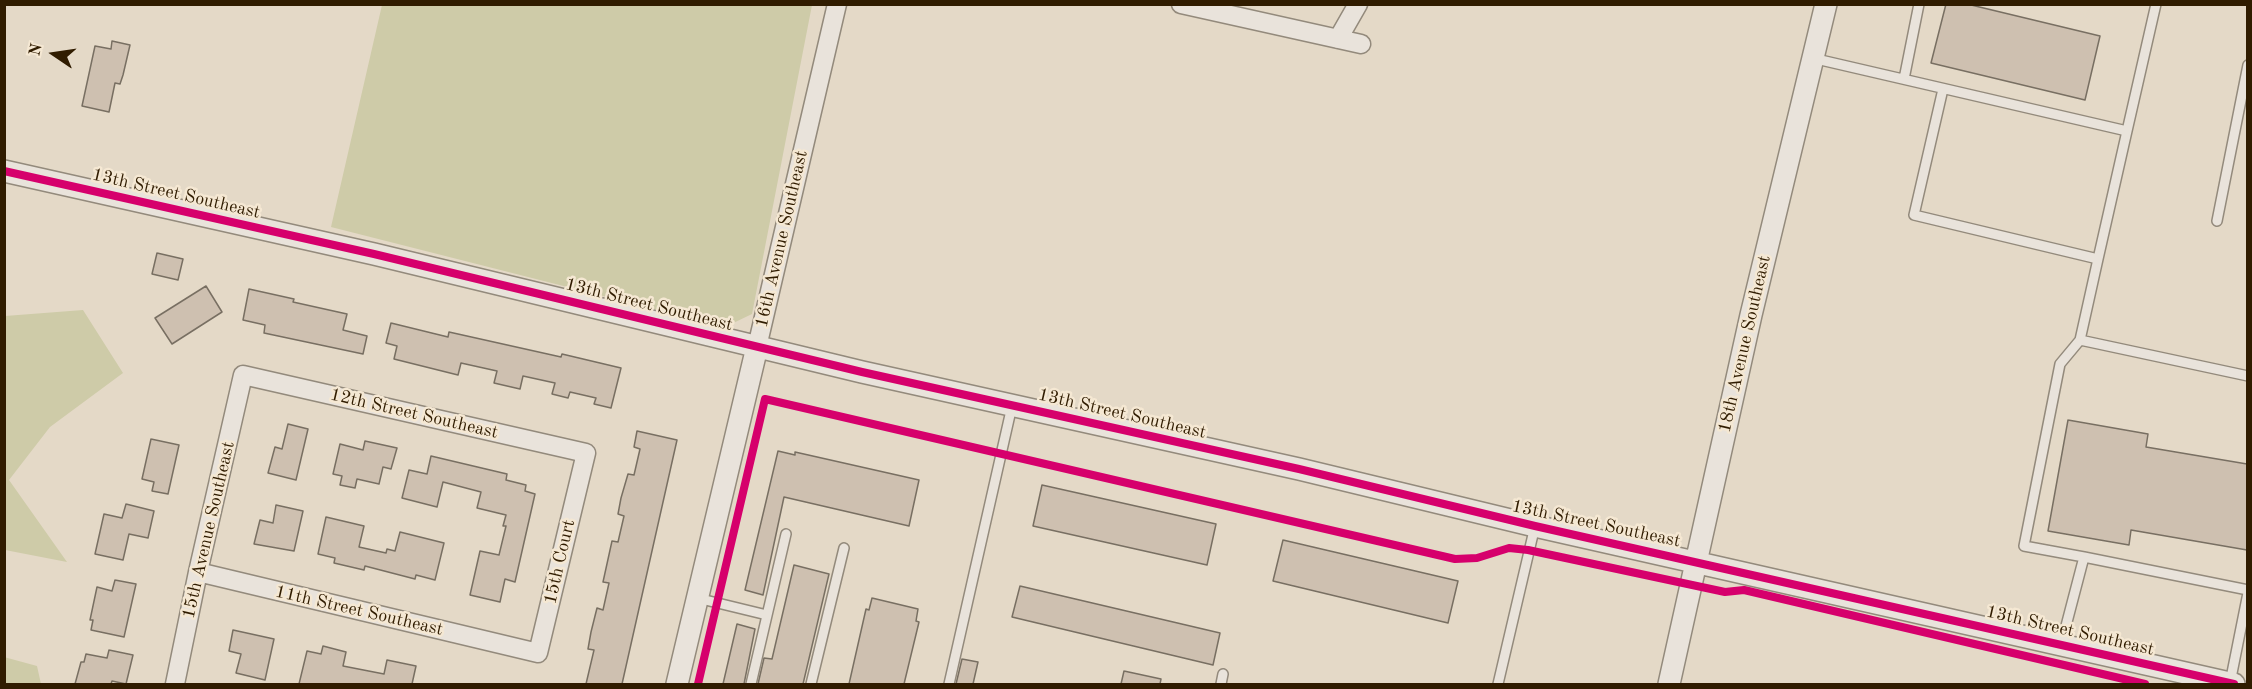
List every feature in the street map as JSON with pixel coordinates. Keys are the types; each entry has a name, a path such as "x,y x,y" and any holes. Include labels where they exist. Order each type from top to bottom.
{"street":[{"name":"16th Avenue Southeast","path":"677,684 837,4"},
{"path":"1181,4 1229,10 1361,44"},
{"path":"1338,39 1358,4"},
{"name":"18th Avenue Southeast","path":"1669,684 1826,4"},
{"name":"13th Street Southeast","path":"4,171 374,254 757,347 2232,684"},
{"name":"12th Street Southeast","path":"243,375 586,453"},
{"name":"15th Avenue Southeast","path":"175,684 243,375"},
{"name":"15th Court","path":"521,649 538,653 586,453"},
{"name":"11th Street Southeast","path":"198,572 521,649"}],"lane":[{"path":"1904,79 1920,4"},
{"path":"2156,4 2080,340 2060,364 2024,546 2247,592 2232,684"},
{"path":"1812,58 2127,131"},
{"path":"2217,221 2247,65"},
{"path":"1942,89 1914,215 2097,259"},
{"path":"2080,340 2247,376"},
{"path":"949,684 1012,405"},
{"path":"1498,684 1535,526"},
{"path":"751,684 786,534"},
{"path":"811,684 844,548"},
{"path":"2061,645 2084,557"},
{"path":"696,598 767,615"},
{"path":"1221,684 1223,674"}],"shaded area":[{"path":"382,5 812,5 752,314 725,327 331,227"},
{"path":"83,310 123,373 50,427 9,480 67,562 5,550 5,316"},
{"path":"4,657 37,666 41,684 5,684"}],"building":[{"path":"1946,4 1967,4 2100,36 2085,100 1931,63"},
{"path":"112,41 130,45 120,84 115,83 109,112 82,106 95,46 111,49"},
{"path":"157,253 183,259 178,280 152,274"},
{"path":"206,286 222,312 172,344 155,318"},
{"path":"249,289 347,314 343,330 367,336 363,354 264,333 265,325 243,320"},
{"path":"391,323 448,337 449,332 621,368 611,408 594,404 596,398 570,392 568,398 552,394 555,383 523,376 520,389 494,383 497,371 461,363 458,375 394,359 397,346 386,343"},
{"path":"2068,420 2148,434 2146,447 2247,464 2247,550 2131,530 2129,545 2048,531"},
{"path":"288,424 308,429 296,480 268,473 275,447 282,449"},
{"path":"637,431 677,440 622,684 586,684 594,650 588,649 591,632 597,608 603,610 609,583 603,582 612,541 618,542 624,516 618,514 621,498 628,474 634,475 640,449 634,447"},
{"path":"151,439 179,445 168,494 152,491 154,482 142,479"},
{"path":"365,441 397,448 391,469 383,467 379,484 357,479 355,488 340,485 342,476 333,474 340,444 363,450"},
{"path":"778,451 795,455 795,452 919,480 909,526 784,497 763,595 745,590"},
{"path":"431,456 507,474 506,480 526,485 525,491 535,494 515,582 505,579 500,602 470,595 480,551 499,555 506,526 503,526 506,515 477,508 481,492 443,482 437,507 402,498 409,470 427,474"},
{"path":"1042,485 1216,524 1207,565 1033,526"},
{"path":"126,504 154,511 148,538 129,534 123,560 95,554 104,514 122,518"},
{"path":"276,505 303,511 294,551 254,544 260,520 273,523"},
{"path":"326,517 364,526 359,547 386,553 387,549 395,551 400,532 444,543 435,580 416,575 415,579 365,566 364,570 334,563 335,558 318,554"},
{"path":"1283,540 1458,581 1448,623 1273,581"},
{"path":"794,565 829,574 803,684 758,684 764,658 772,659"},
{"path":"115,580 136,584 124,637 91,630 93,620 90,620 97,587 112,591"},
{"path":"1020,586 1220,633 1213,665 1012,617"},
{"path":"872,598 918,609 916,621 919,622 904,684 849,684 866,609 869,610"},
{"path":"737,624 755,629 744,684 723,684"},
{"path":"233,630 274,639 265,680 236,673 241,654 229,651"},
{"path":"323,646 346,652 343,666 384,674 387,660 416,666 412,684 299,684 307,651 321,654"},
{"path":"109,650 133,655 126,684 112,681 111,684 75,684 81,662 84,662 86,654 107,658"},
{"path":"962,659 978,662 973,684 956,684"},
{"path":"1124,671 1161,679 1160,684 1121,684"}],"cycle path":[{"path":"4,171 374,254 862,372 1299,469 1535,526 2234,684"},
{"path":"698,684 765,399 1455,559 1477,558 1509,548 1528,550 1725,592 1744,590 2145,684"}]}
